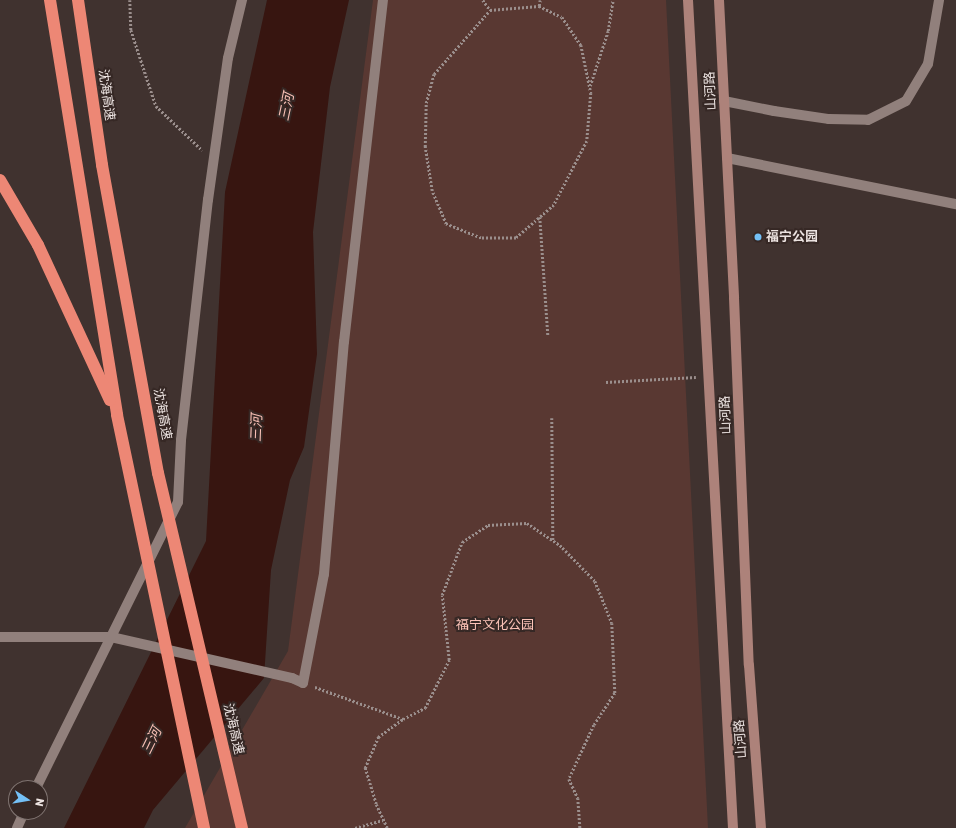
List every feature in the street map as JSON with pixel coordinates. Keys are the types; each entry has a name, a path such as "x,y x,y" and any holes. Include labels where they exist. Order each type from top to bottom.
{"highway":[{"path":"50,0 116,415 134,491 204,828"},
{"name":"沈海高速","path":"78,0 104,172 158,472 242,828"},
{"path":"0,180 38,245 116,415"}],"main road":[{"path":"688,0 733,828"},
{"name":"山河路","path":"719,0 749,665 762,828"}],"street":[{"path":"40,780 178,502 180,440 213,161 228,58 242,0"},
{"path":"0,637 110,637 138,642 292,678 303,683 324,574 344,342 383,0"},
{"path":"724,101 774,111 828,119 868,120 906,101 928,64 939,0"},
{"path":"727,158 956,204"}],"path":[{"path":"130,0 131,30 156,106 213,161"},
{"path":"483,0 490,10"},
{"path":"539,6 540,0"},
{"path":"590,86 608,31 613,0"},
{"path":"539,6 562,17 581,45 591,93 587,141 554,204 540,217 516,238 481,238 446,224 432,191 425,147 426,103 434,74 490,10 539,6"},
{"path":"540,217 548,334"},
{"path":"606,382 708,376"},
{"path":"552,418 553,540"},
{"path":"387,828 376,804 365,768 378,737 403,719 425,708 449,660 442,595 462,542 488,525 528,523 560,545 596,581 612,623 615,693 594,725 569,779 578,798 580,828"},
{"path":"303,683 403,719"},
{"path":"355,828 383,820"}],"green space":[{"name":"福宁文化公园","path":"373,0 666,0 708,828 185,828 288,651"}],"water":[{"name":"三河","path":"267,0 349,0 330,87 313,232 317,354 304,447 290,480 271,570 264,678 153,810 144,828 64,828 206,541 225,192"}],"place":[{"name":"福宁公园","path":"758,237"}]}
